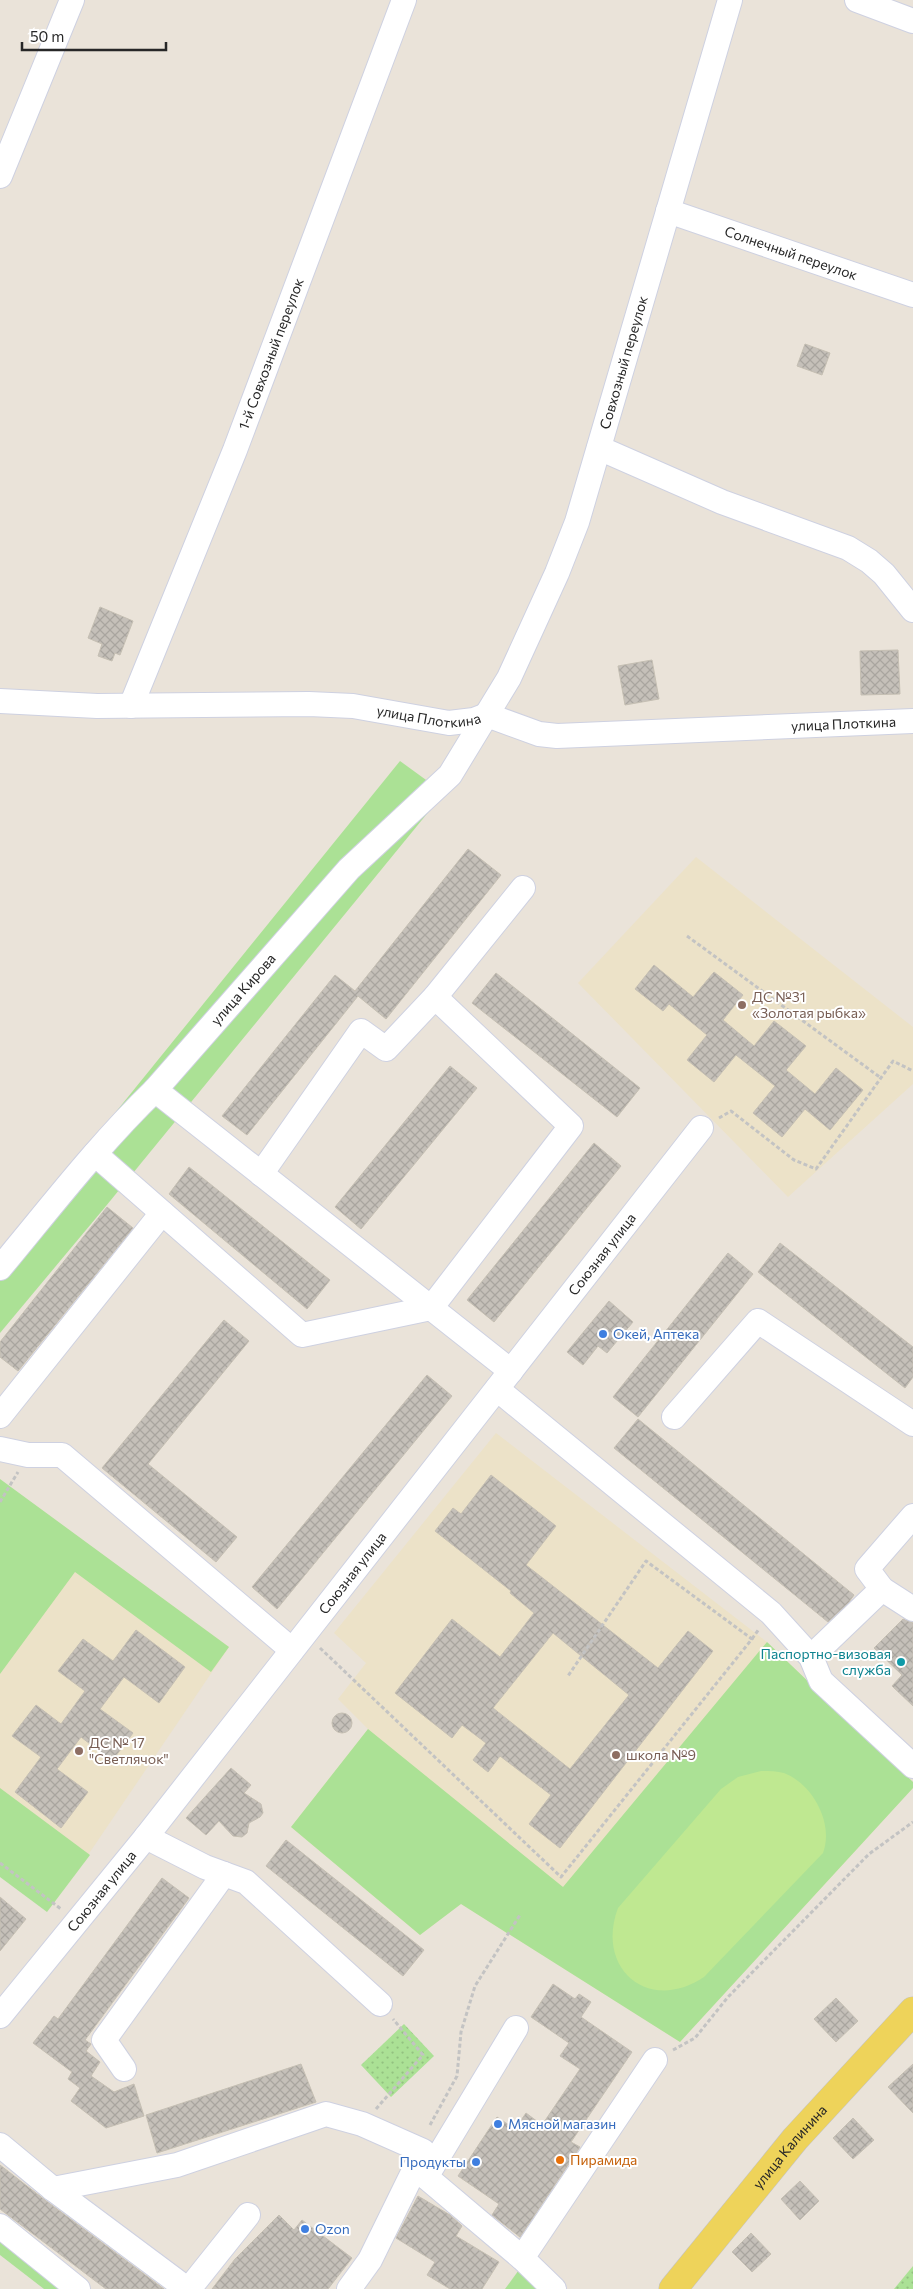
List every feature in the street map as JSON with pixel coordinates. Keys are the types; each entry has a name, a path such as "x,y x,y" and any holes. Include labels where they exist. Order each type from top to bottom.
{"main road":[{"name":"улица Калинина","path":"673,2289 795,2139 913,2011"}],"street":[{"path":"3,164 72,0"},
{"name":"1-й Совхозный переулок","path":"131,706 235,450 404,0"},
{"name":"Совхозный переулок","path":"487,715 510,678 558,572 577,522 730,0"},
{"path":"857,0 913,21"},
{"name":"Солнечный переулок","path":"668,211 913,295"},
{"path":"599,448 722,502 848,548 869,561 884,574 913,610"},
{"name":"улица Плоткина","path":"0,701 131,706 309,704 353,706 449,723 474,720 487,715 539,734 557,736 913,721"},
{"name":"улица Кирова","path":"0,1268 95,1154 130,1114 155,1090 349,869 450,775 487,715"},
{"path":"261,1174 360,1031 386,1048 435,996 523,888"},
{"path":"95,1154 302,1335 431,1308 571,1126 435,996"},
{"path":"155,1090 431,1308 504,1380 771,1613 811,1657 821,1681 913,1766"},
{"name":"Союзная улица","path":"0,2016 146,1837 701,1128"},
{"path":"0,1416 162,1213"},
{"path":"674,1416 758,1321 913,1424"},
{"path":"0,1449 28,1455 62,1455 299,1642"},
{"path":"913,1516 867,1569 882,1589 913,1609"},
{"path":"811,1657 882,1589"},
{"path":"146,1837 205,1867 246,1882 380,2004"},
{"path":"124,2069 104,2040 224,1874"},
{"path":"426,2178 516,2028"},
{"path":"522,2258 655,2060"},
{"path":"53,2189 177,2165 326,2114 362,2124 420,2150"},
{"path":"0,2145 53,2189 188,2289 248,2215"},
{"path":"420,2150 426,2178 522,2258 554,2289"},
{"path":"349,2289 370,2260 420,2150"},
{"path":"0,2226 78,2289"}],"path":[{"path":"687,936 882,1078"},
{"path":"701,1128 732,1111 794,1160 816,1169 893,1061 913,1070"},
{"path":"0,1502 28,1455"},
{"path":"299,1642 561,1877 752,1639 646,1561 568,1676"},
{"path":"655,2060 695,2038 728,1997 796,1925 869,1854 913,1822"},
{"path":"0,1863 78,1920"},
{"path":"420,2150 457,2076 462,2032 474,1986 520,1915"},
{"path":"362,2124 423,2054 380,2004"}],"shaded area":[{"name":"ДС №31 «Золотая рыбка»","path":"696,857 913,1027 913,1084 788,1197 578,983"},
{"name":"школа №9","path":"496,1433 767,1642 913,1782 913,1788 680,2042 461,1904 420,1935 291,1827 368,1729 338,1699 366,1663 334,1633"},
{"name":"ДС № 17 \"Светлячок\"","path":"39,1508 229,1647 69,1883 0,1829 0,1565"}],"green space":[{"path":"400,761 444,793 0,1333 0,1255"},
{"path":"0,1479 229,1647 211,1672 75,1572 0,1674"},
{"path":"767,1642 913,1782 913,1788 680,2042 461,1904 420,1935 291,1827 368,1729 563,1887"},
{"path":"761,1771 784,1773 804,1786 812,1796 823,1818 826,1830 826,1842 823,1853 704,1977 684,1987 664,1990 647,1988 632,1979 621,1966 614,1950 613,1930 618,1908 721,1789 738,1777"},
{"path":"0,1788 90,1855 47,1912 0,1877"},
{"path":"404,2024 434,2056 391,2097 361,2065"},
{"path":"0,2237 60,2289 44,2289 0,2255"},
{"path":"913,2266 913,2289 894,2289"},
{"path":"521,2267 543,2289 505,2289"}],"building":[{"path":"805,344 830,353 822,375 797,366"},
{"path":"100,607 133,621 120,655 115,653 112,661 98,656 102,644 88,638"},
{"path":"898,650 900,694 861,695 860,651"},
{"path":"652,660 659,699 625,705 618,666"},
{"path":"468,849 501,875 386,1019 358,996 247,1135 222,1116 335,975 355,991"},
{"path":"654,965 693,997 714,972 743,995 723,1020 754,1046 774,1021 806,1046 786,1070 815,1094 836,1068 863,1090 830,1130 805,1109 782,1137 753,1113 775,1086 736,1055 714,1082 687,1060 707,1035 669,1004 663,1011 635,989"},
{"path":"496,973 640,1088 617,1117 472,1003"},
{"path":"450,1066 477,1088 361,1229 335,1207"},
{"path":"594,1143 621,1166 494,1322 467,1300"},
{"path":"189,1167 330,1280 307,1309 169,1194"},
{"path":"107,1207 133,1228 18,1371 0,1357 0,1342"},
{"path":"780,1243 913,1347 913,1377 905,1388 758,1272"},
{"path":"728,1253 753,1274 638,1417 613,1397"},
{"name":"Окей, Аптека","path":"609,1301 633,1322 607,1353 598,1346 583,1365 567,1352"},
{"path":"224,1320 249,1341 148,1464 237,1537 216,1562 102,1468"},
{"path":"427,1375 452,1396 277,1609 252,1587"},
{"path":"638,1419 854,1595 849,1602 828,1622 614,1448"},
{"path":"491,1475 556,1526 526,1565 658,1668 688,1631 713,1651 560,1848 529,1824 551,1795 500,1756 488,1772 473,1760 486,1743 462,1725 452,1738 395,1693 452,1619 500,1657 534,1613 510,1593 511,1591 435,1531 453,1508 461,1514","holes":["553,1633 629,1695 570,1769 493,1708"]},
{"name":"Паспортно-визовая служба","path":"903,1619 913,1623 913,1706 892,1686 902,1675 874,1648"},
{"path":"136,1630 185,1667 159,1703 124,1677 100,1709 133,1733 112,1761 81,1737 57,1769 88,1792 61,1828 15,1792 41,1757 12,1736 36,1705 61,1724 85,1691 58,1671 83,1639 113,1661"},
{"path":"342,1713 349,1716 352,1723 349,1730 342,1733 335,1730 332,1723 335,1716"},
{"path":"231,1768 251,1785 244,1793 261,1804 263,1813 260,1817 249,1823 247,1833 242,1837 233,1836 219,1821 206,1835 186,1818"},
{"path":"286,1840 424,1950 403,1976 266,1866"},
{"path":"162,1878 189,1898 85,2040 91,2044 86,2051 100,2062 91,2076 114,2092 134,2084 144,2116 106,2128 71,2101 80,2088 68,2079 72,2072 33,2043 54,2016 58,2019"},
{"path":"0,1897 26,1919 0,1951"},
{"path":"553,1984 575,1999 579,1994 591,2002 581,2017 632,2052 571,2142 580,2147 520,2237 492,2215 499,2204 458,2176 497,2117 515,2129 526,2113 542,2125 580,2069 560,2056 569,2043 531,2017"},
{"path":"836,1998 858,2021 836,2042 814,2019"},
{"path":"301,2064 316,2102 157,2153 146,2115"},
{"path":"913,2064 913,2113 888,2087"},
{"path":"853,2118 874,2140 853,2159 833,2138"},
{"path":"0,2165 164,2289 106,2289 0,2209"},
{"path":"800,2181 819,2201 800,2220 781,2199"},
{"path":"418,2196 450,2215 462,2226 456,2236 499,2262 482,2289 450,2289 427,2275 435,2262 396,2238"},
{"path":"279,2215 294,2230 302,2220 352,2258 328,2289 212,2289 235,2259"},
{"path":"751,2233 771,2254 752,2272 732,2252"}],"place":[{"name":"ДС №31 «Золотая рыбка»","path":"742,1005"},
{"name":"Окей, Аптека","path":"603,1334"},
{"name":"Паспортно-визовая служба","path":"901,1662"},
{"name":"ДС № 17 \"Светлячок\"","path":"79,1751"},
{"name":"школа №9","path":"616,1755"},
{"name":"Мясной магазин","path":"498,2124"},
{"name":"Пирамида","path":"560,2160"},
{"name":"Продукты","path":"476,2162"},
{"name":"Ozon","path":"305,2229"}]}
